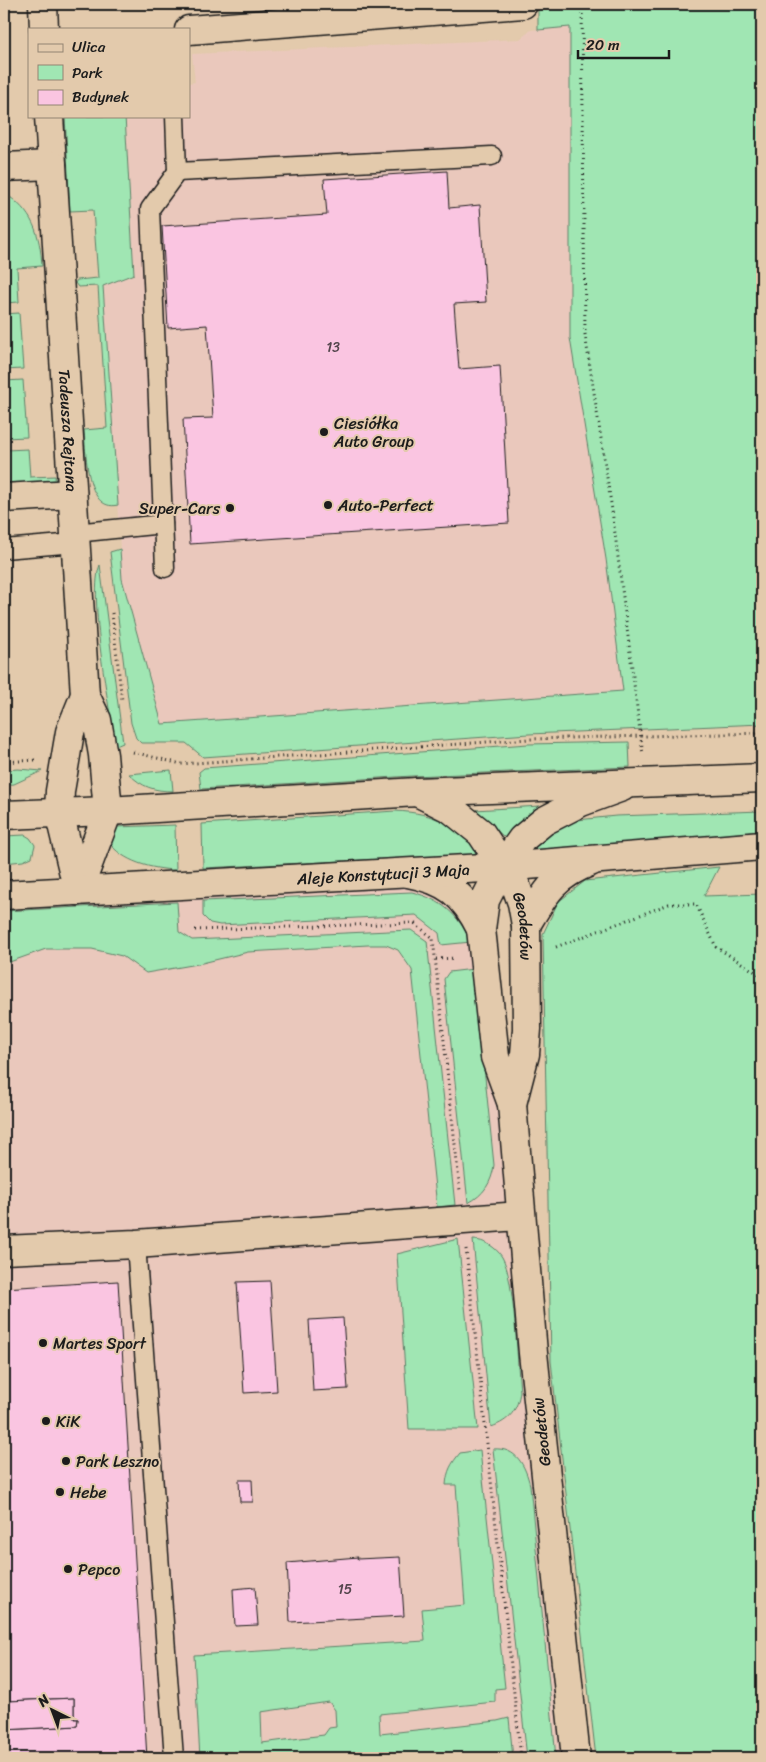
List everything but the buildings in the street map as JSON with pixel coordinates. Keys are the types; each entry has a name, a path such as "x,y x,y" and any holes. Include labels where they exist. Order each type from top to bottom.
{"street":[{"path":"43,4 44,28"},
{"path":"190,30 363,10 523,4"},
{"name":"Tadeusza Rejtana","path":"49,118 85,695 96,720 103,755 108,812 78,891"},
{"path":"4,168 52,165"},
{"path":"4,498 72,494"},
{"name":"Tadeusza Rejtana","path":"78,891 59,812 70,732 85,695"},
{"path":"4,815 108,812 416,792 762,778"},
{"path":"481,929 485,900 502,868 522,840 544,820 581,802 630,784"},
{"name":"Geodetów","path":"416,792 451,809 481,833 502,868 516,886 522,903 526,925 528,1029 525,1054 512,1104"},
{"name":"Aleje Konstytucji 3 Maja","path":"4,895 502,868 762,846"},
{"path":"526,925 552,884 576,867 590,862"},
{"path":"406,873 427,877 455,891 473,913 481,929"},
{"name":"Geodetów","path":"481,929 495,1057 512,1104 520,1216 576,1758"},
{"path":"4,1250 136,1244 520,1216"}],"lane":[{"path":"165,568 150,210 177,172 175,118"},
{"path":"177,172 492,156"},
{"path":"4,549 163,524"},
{"path":"136,1244 174,1758"}],"path":[{"path":"582,4 584,334 612,510 642,736"},
{"path":"111,605 123,706"},
{"path":"125,753 132,752 181,764 529,739 762,733"},
{"path":"130,746 132,752"},
{"path":"4,762 37,760"},
{"path":"552,948 669,904 696,904 716,947 762,976"},
{"path":"196,930 414,923 433,938 521,1758"}],"shaded area":[{"path":"570,27 570,338 606,559 623,692 162,724 122,579 103,286 134,274 125,118 190,118 190,83 195,82 192,54 520,39 531,30"},
{"path":"406,873 481,929 576,1758 4,1758 4,895"}],"green space":[{"path":"538,4 762,4 762,724 529,734 203,757 186,743 141,743 136,738 131,723 110,552 120,549 122,579 162,724 623,691 606,559 570,338 570,27 538,30"},
{"path":"65,118 125,118 134,274 103,286 118,505 107,505 99,499 93,490 89,477 84,430 107,428 98,286 78,287 75,283 77,280 98,278 93,210 70,211"},
{"path":"4,193 22,208 33,224 41,254 42,266 17,268 19,302 4,303"},
{"path":"19,313 23,369 4,370 4,314"},
{"path":"23,380 27,437 5,438 4,381"},
{"path":"28,449 30,477 55,476 56,487 8,490 6,450"},
{"path":"100,565 123,743 116,746 98,625 96,600"},
{"path":"629,742 630,767 412,776 201,789 199,772 204,768 528,744"},
{"path":"4,770 42,771 14,784 4,785"},
{"path":"171,770 173,791 149,787 129,774"},
{"path":"540,806 542,808 511,831 505,838 475,810"},
{"path":"395,811 423,814 444,822 463,835 484,854 203,868 202,824"},
{"path":"762,811 762,831 528,852 531,845 562,825 577,820 616,816"},
{"path":"175,825 176,870 138,863 121,854 108,841 115,827"},
{"path":"25,835 35,845 32,857 23,861 4,863 4,836"},
{"path":"719,867 704,896 762,894 762,1758 596,1758 551,1361 543,934 558,902 585,881"},
{"path":"412,892 432,899 448,910 461,924 471,942 441,945 439,933 416,915 220,925 210,923 203,916 203,901"},
{"path":"177,902 179,932 192,940 411,930 427,941 455,1205 437,1207 412,970 398,950 386,945 368,945 248,952 198,964 146,973 122,956 92,949 46,949 4,964 4,911"},
{"path":"474,969 494,1165 491,1177 483,1192 468,1203 444,979 449,972"},
{"path":"458,1239 478,1429 409,1429 397,1254"},
{"path":"473,1240 489,1245 502,1257 510,1283 515,1321 519,1397 512,1414 491,1427"},
{"path":"493,1449 508,1451 519,1459 530,1485 556,1758 527,1758"},
{"path":"480,1450 505,1688 495,1689 495,1702 379,1714 380,1734 497,1721 509,1718 513,1758 200,1758 194,1655 425,1641 422,1609 465,1605 456,1485 446,1485 450,1468 460,1453","holes":["329,1702 335,1710 336,1727 329,1728 324,1735 262,1743 261,1712"]}],"place":[{"name":"Ciesiółka Auto Group","path":"324,432"},
{"name":"Auto-Perfect","path":"328,505"},
{"name":"Super-Cars","path":"230,508"},
{"name":"Martes Sport","path":"43,1343"},
{"name":"KiK","path":"46,1421"},
{"name":"Park Leszno","path":"66,1461"},
{"name":"Hebe","path":"60,1492"},
{"name":"Pepco","path":"68,1569"}]}
